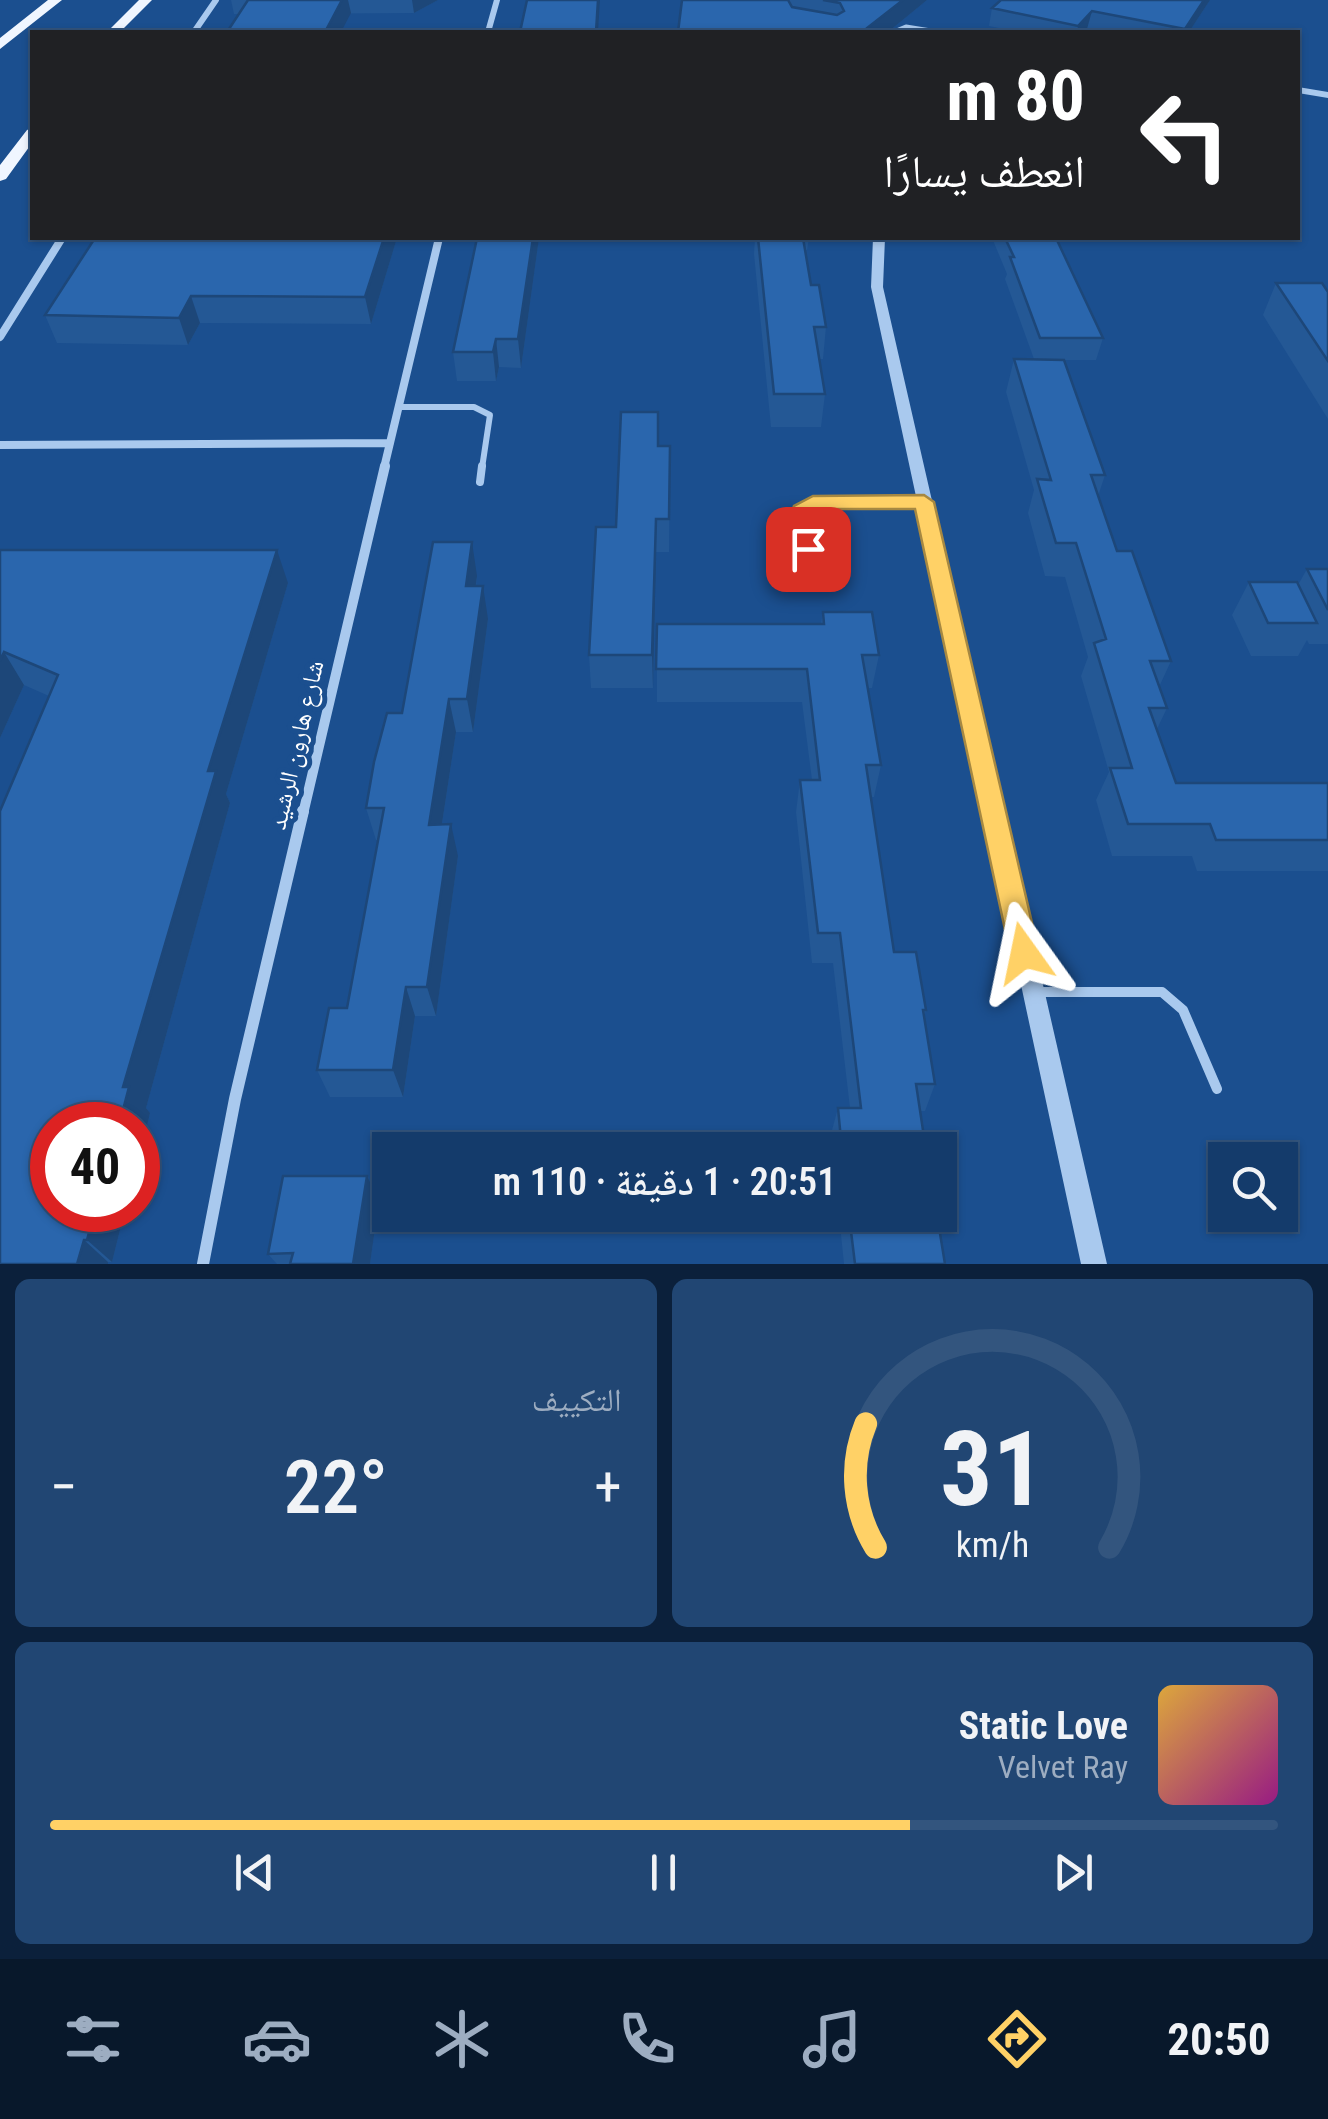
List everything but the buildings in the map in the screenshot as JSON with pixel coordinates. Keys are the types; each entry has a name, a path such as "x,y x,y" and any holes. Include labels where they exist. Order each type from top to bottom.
{"main road":[{"path":"0,45 56,0"},
{"path":"115,30 146,0"},
{"path":"0,176 30,136"}],"street":[{"path":"195,30 216,0"},
{"path":"489,30 497,0"},
{"path":"1300,90 1328,95"},
{"path":"0,337 61,240"},
{"name":"شارع هارون الرشيد","path":"203,1264 234,1100 439,240"},
{"path":"879,240 877,287 1094,1264"},
{"path":"0,445 390,443"}],"lane":[{"path":"899,30 906,27 924,30"},
{"path":"399,408 474,408 490,415 480,482"},
{"path":"815,581 800,517 806,506 820,502 924,502"},
{"path":"1033,992 1162,992 1183,1010 1217,1089"}],"route":[{"path":"808,549 800,517 802,510 813,502 924,502 1024,953"}]}
